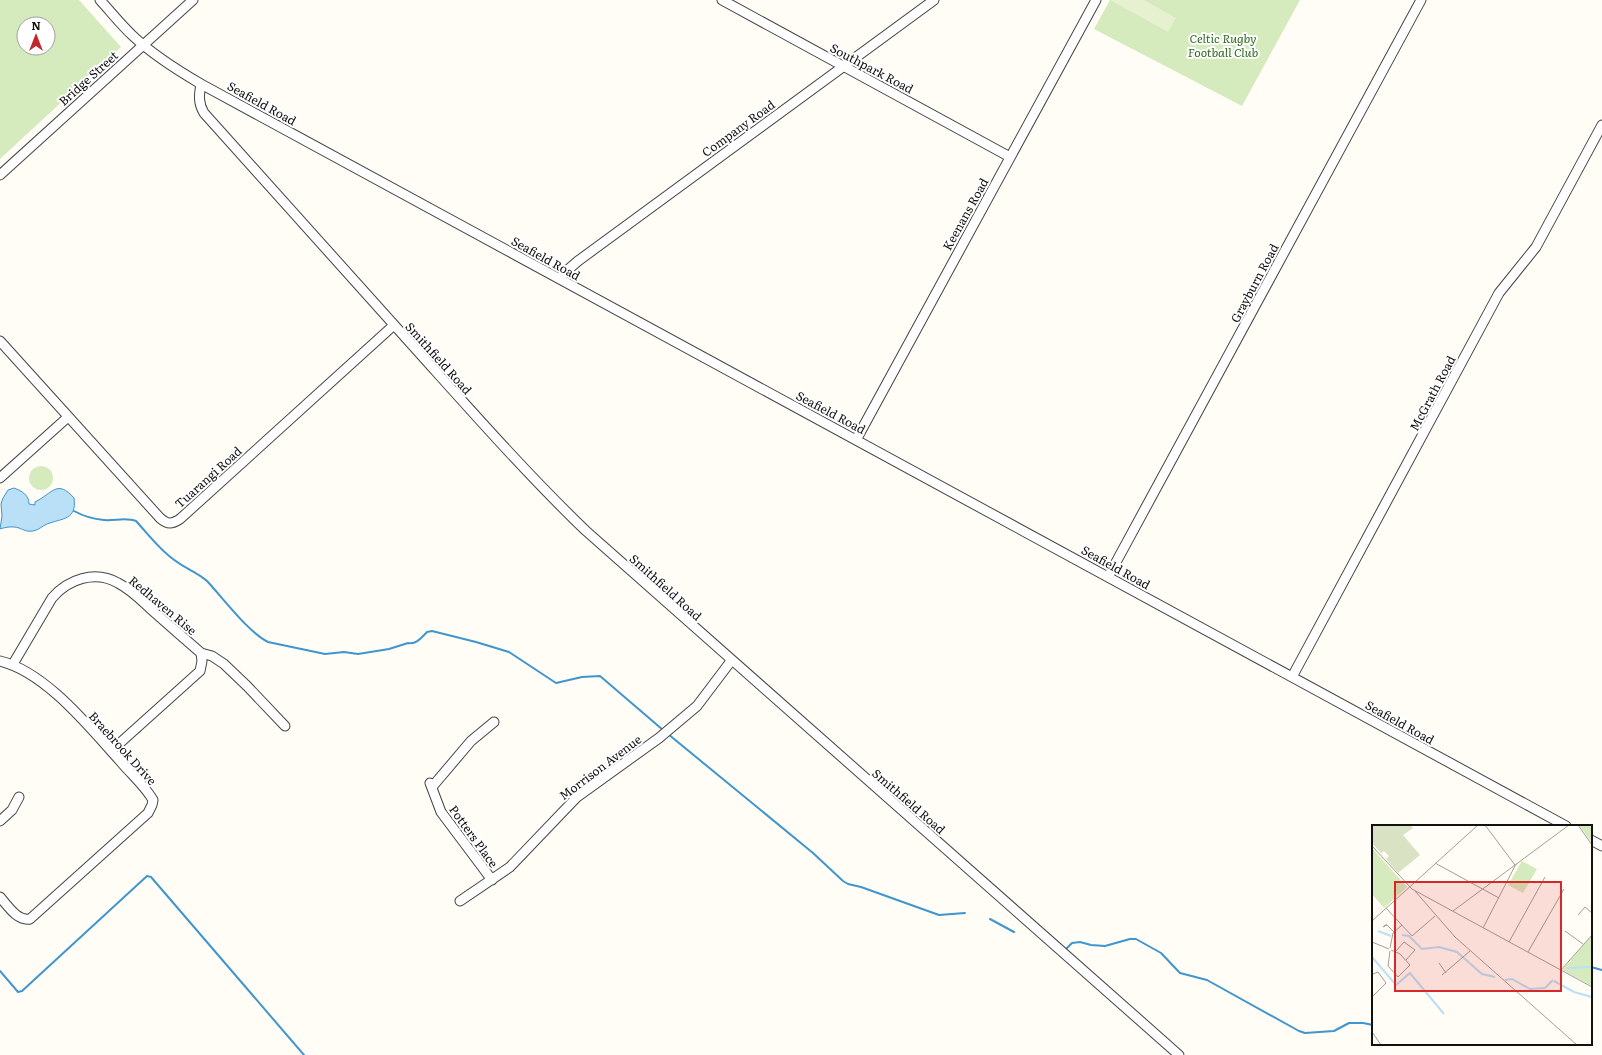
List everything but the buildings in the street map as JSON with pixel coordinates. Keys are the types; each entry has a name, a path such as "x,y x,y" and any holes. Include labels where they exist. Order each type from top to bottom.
{"street":[{"name":"Seafield Road","path":"100,0 126,30 143,45 170,65 201,84 1564,825"},
{"name":"Bridge Street","path":"0,175 193,0"},
{"name":"Southpark Road","path":"722,0 1010,157"},
{"name":"Company Road","path":"560,279 563,274 578,261 934,0"},
{"name":"Keenans Road","path":"856,440 1096,0"},
{"name":"Grayburn Road","path":"1108,576 1421,0"},
{"name":"Smithfield Road","path":"201,84 199,97 204,113 496,439 561,508 732,661 1179,1055"},
{"name":"McGrath Road","path":"1292,677 1499,294 1536,247 1602,125"},
{"name":"Tuarangi Road","path":"0,340 160,518 166,523 172,524 180,519 394,325"},
{"path":"0,478 68,417"},
{"name":"Redhaven Rise","path":"12,664 52,598 58,591 71,582 88,577 106,578 123,585 201,653 212,656 224,664 248,686 285,726"},
{"path":"111,751 200,671 202,662 201,653"},
{"name":"Braebrook Drive","path":"0,661 12,664 54,691 111,751 150,795 152,800 152,805 148,813 30,919 24,920 19,918 0,897"},
{"name":"Morrison Avenue","path":"460,901 510,867 577,797 658,738 697,706 732,661"},
{"name":"Potters Place","path":"492,880 441,812 431,785 471,741 494,722"},
{"path":"0,821 12,810 19,797"},
{"path":"1592,841 1602,846"}],"green space":[{"path":"0,0 79,0 121,47 0,159"},
{"name":"Celtic Rugby Football Club","path":"1110,0 1300,0 1242,106 1094,29"},
{"path":"1110,0 1144,0 1176,18 1168,32"},
{"path":"41,466 46,467 52,473 52,483 46,489 41,490 36,489 30,483 29,478 30,473 36,467"}],"water":[{"path":"14,488 20,490 28,498 29,504 35,505 35,502 51,492 63,489 74,498 73,510 68,517 47,524 39,529 27,531 19,528 7,527 0,529 2,516 1,504 3,498 8,490"}],"waterway":[{"path":"74,511 100,520 128,519 136,521 168,555 207,581 236,614 253,631 268,642 325,654 344,652 358,654 414,643 427,632 432,631 509,652 556,683 582,677 600,676 663,730"},
{"path":"668,734 813,853 843,881 939,915 965,913"},
{"path":"0,971 18,992 22,991 147,876 151,877 304,1055"},
{"path":"990,919 1014,932"},
{"path":"1066,949 1072,943 1080,942 1091,945 1105,946 1130,939 1136,939 1161,953 1180,973 1207,980 1299,1031 1305,1033 1334,1031 1349,1023 1372,1025"},
{"path":"1592,967 1602,970"}]}
